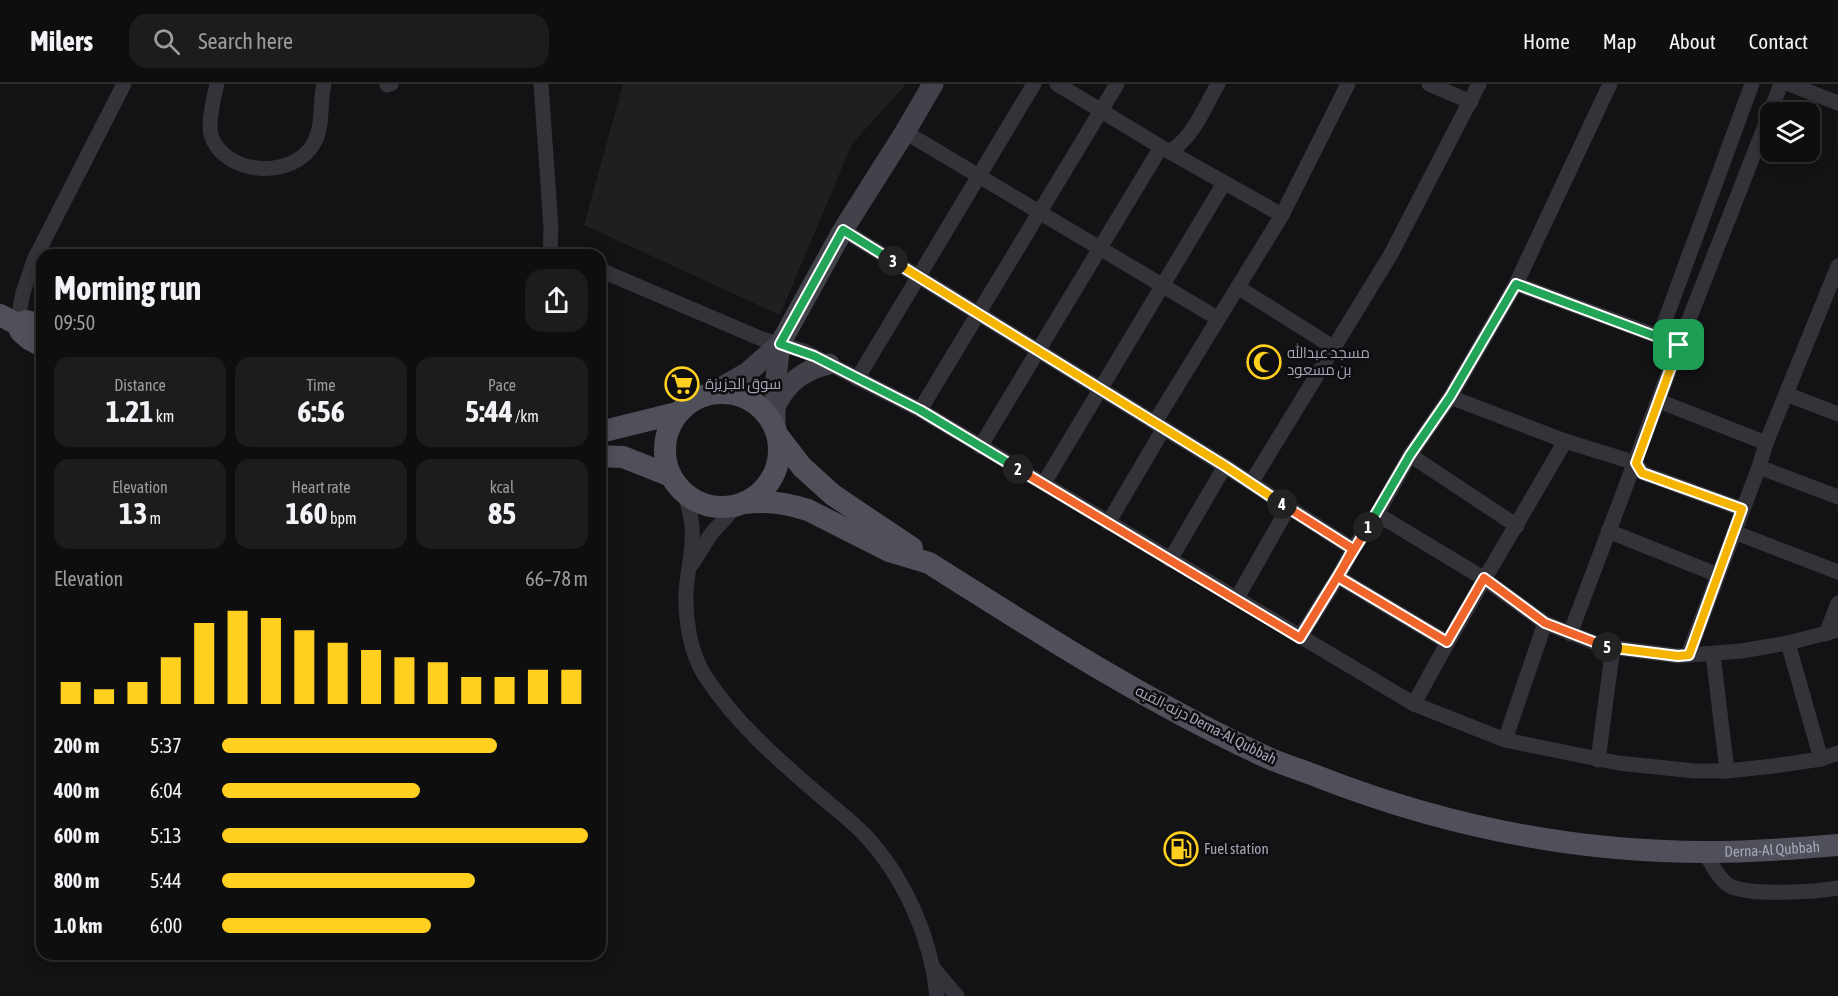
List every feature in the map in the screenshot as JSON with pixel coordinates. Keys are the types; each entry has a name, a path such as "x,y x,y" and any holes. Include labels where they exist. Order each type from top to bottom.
{"main road":[{"path":"606,431 677,413 696,399 710,394 747,372 780,344 843,230 933,84"},
{"path":"8,319 36,324"},
{"path":"8,319 36,343"},
{"path":"677,413 668,432 665,447 666,462 678,484 696,501 709,506 723,507 741,504 761,491 773,475 777,463 777,367 780,344"},
{"path":"776,424 784,390 807,370 829,364"},
{"path":"710,394 730,393 749,399 776,424 802,467 832,495 908,545 929,563"},
{"path":"606,457 623,458 678,484"},
{"name":"درنه-القبه Derna-Al Qubbah","path":"741,504 770,501 808,510 902,556 929,563 1104,673 1210,730 1266,758 1357,792 1413,811 1537,838 1597,846 1704,852"},
{"name":"Derna-Al Qubbah","path":"1704,852 1838,845"}],"street":[{"path":"40,249 124,84"},
{"path":"217,84 210,132 216,145 225,156 241,166 262,169 288,164 304,155 314,144 320,124 324,84"},
{"path":"540,84 551,228 550,249"},
{"path":"857,378 1034,84"},
{"path":"1057,84 1282,215"},
{"path":"920,410 1117,84"},
{"path":"980,447 1100,249 1166,149 1180,146 1187,137 1218,84"},
{"path":"1108,523 1217,318 1239,288 1282,215 1348,84"},
{"path":"1430,84 1471,102"},
{"path":"1251,483 1391,254 1479,84"},
{"path":"1300,638 1410,455 1450,397 1516,284 1610,84"},
{"path":"1659,337 1752,84"},
{"path":"1774,102 1781,84"},
{"path":"1789,84 1838,103"},
{"path":"905,132 1217,318"},
{"path":"1570,634 1760,138"},
{"path":"1044,483 1224,183"},
{"path":"843,230 1160,425 1353,549"},
{"path":"8,319 23,293 36,256"},
{"path":"1689,655 1766,443 1838,267"},
{"path":"606,273 762,339 804,351 920,410 1414,704 1504,740 1598,760 1695,771 1727,771 1821,759 1838,753"},
{"path":"1516,284 1679,345"},
{"path":"1239,288 1334,347"},
{"path":"1786,394 1838,414"},
{"path":"1450,397 1564,441 1636,463 1642,473 1742,509"},
{"path":"1659,401 1766,443"},
{"path":"1414,704 1447,642 1517,526 1564,441"},
{"path":"1410,455 1517,526"},
{"path":"1170,560 1225,466"},
{"path":"1759,467 1838,497"},
{"path":"678,484 690,511 693,529 686,590 687,617 693,645 704,674 753,736 863,833 886,863 908,899 923,933 934,969 937,996"},
{"path":"690,566 711,534 741,504"},
{"path":"1236,598 1288,508"},
{"path":"1377,513 1484,578 1545,623 1603,646 1678,656 1713,654 1788,643 1832,632 1838,603"},
{"path":"1608,531 1718,575"},
{"path":"1734,532 1838,572"},
{"path":"1338,577 1447,642"},
{"path":"1504,740 1545,623"},
{"path":"1788,643 1821,759"},
{"path":"1598,760 1613,647"},
{"path":"1713,654 1727,771"},
{"path":"1704,852 1721,878 1730,886 1766,891 1814,892 1838,888"},
{"path":"934,969 957,996"}],"shaded area":[{"path":"623,84 906,84 852,144 780,315 584,225"}],"place":[{"name":"مسجد عبدالله بن مسعود","path":"1264,362"},
{"name":"سوق الجزيزة","path":"682,384"},
{"name":"Fuel station","path":"1181,849"}],"route":[{"path":"1679,345 1516,284 1450,397 1410,455 1377,513 1353,549 1300,638 920,410 814,356 780,344 843,230 1225,466 1353,549 1338,577 1447,642 1484,578 1545,623 1570,634 1603,646 1678,656 1689,655 1742,509 1642,473 1636,463 1679,345"}]}
